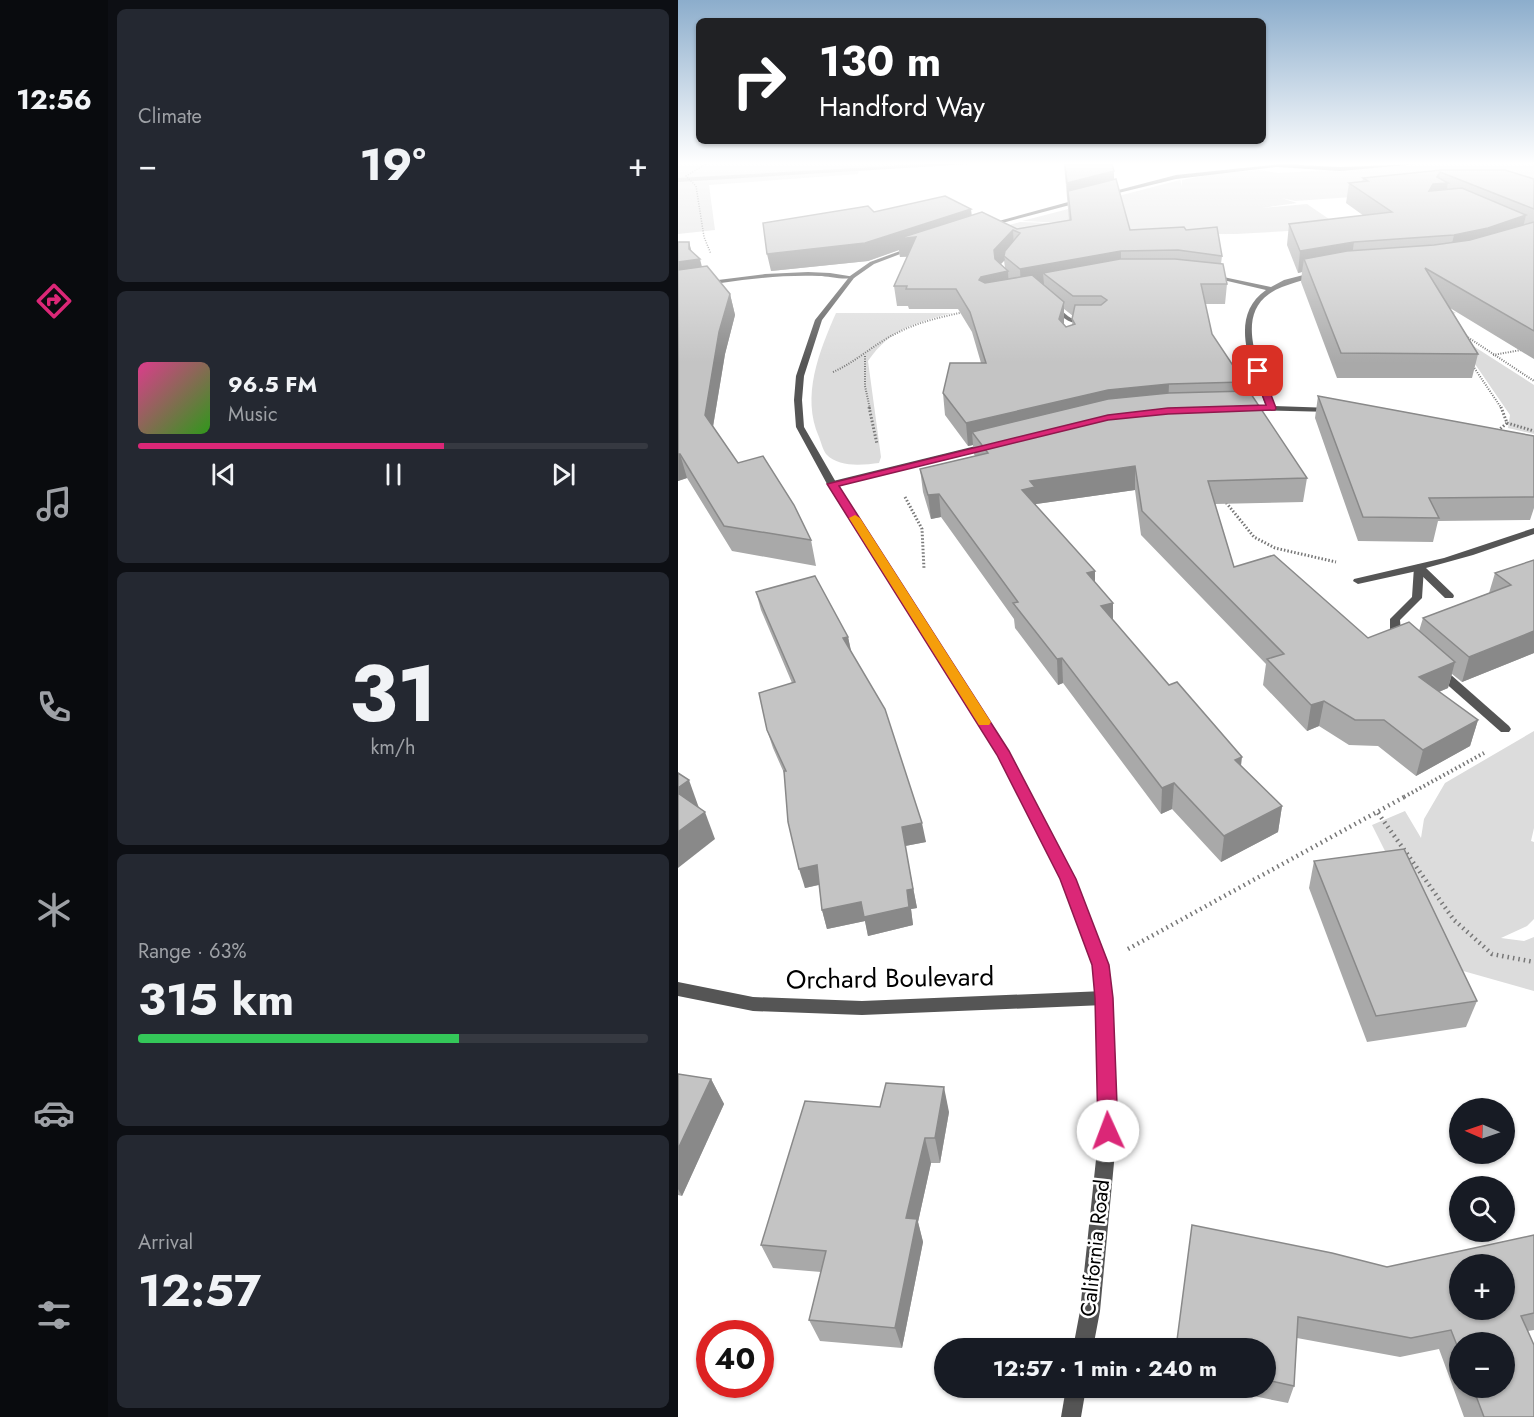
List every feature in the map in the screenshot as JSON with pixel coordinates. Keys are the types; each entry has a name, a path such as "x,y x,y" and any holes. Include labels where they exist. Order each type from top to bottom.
{"street":[{"name":"California Road","path":"919,246 872,263 852,277 819,320 800,376 798,400 800,427 832,484 1004,754 1068,879 1100,965 1104,998 1108,1131 1090,1311 1085,1338"},
{"path":"1271,408 1251,352 1246,329 1250,309 1258,298 1290,279 1323,272"},
{"path":"678,287 790,274 822,273 852,277"},
{"path":"1200,274 1271,289"},
{"path":"1048,302 1071,321 1091,321"},
{"path":"1069,331 1071,321"},
{"path":"1236,408 1342,410"},
{"path":"832,484 996,444"},
{"path":"1358,581 1497,545 1534,531"},
{"path":"1419,567 1449,596"},
{"path":"1413,647 1396,633 1395,619 1417,598 1419,567"},
{"path":"1430,662 1505,729"},
{"name":"Orchard Boulevard","path":"678,989 753,1004 861,1008 1104,998"},
{"path":"1071,1417 1074,1398"}],"path":[{"path":"703,230 704,237"},
{"path":"800,376 831,373 842,369 902,330 926,321 965,312"},
{"path":"1459,331 1534,381"},
{"path":"1492,355 1524,349"},
{"path":"1474,350 1485,350"},
{"path":"1473,366 1502,408 1507,423"},
{"path":"1507,423 1534,431"},
{"path":"1492,436 1507,423"},
{"path":"1221,497 1254,537 1275,548 1342,564 1379,576"},
{"path":"1100,965 1492,748"},
{"path":"1378,813 1454,920 1492,954 1534,962"}],"shaded area":[{"path":"678,230 714,230 678,234"},
{"path":"992,230 1304,230 1236,234 975,235"},
{"path":"1411,286 1456,313 1431,319 1534,385 1534,434 1508,428 1510,415 1464,348 1390,349 1362,291"},
{"path":"836,313 952,313 905,328 886,341 868,361 881,457 879,463 844,464 831,458 824,450 814,421 812,390 814,374"},
{"path":"1534,731 1534,828 1531,841 1534,842 1534,919 1527,926 1501,938 1524,941 1534,937 1534,991 1442,965 1372,825 1405,811 1421,838 1424,819 1445,783"}],"building":[{"path":"764,230 905,230 865,243 767,254"},
{"path":"925,230 1013,230 994,250 995,259 1008,271 981,277 979,280 985,283 1032,275 1064,302 1059,319 1066,327 1075,324 1072,319 1075,305 1101,305 1107,300 1101,296 1073,296 1043,273 1120,259 1175,259 1223,264 1227,284 1201,284 1212,334 1240,376 1240,380 1244,382 1169,384 1108,390 966,423 943,393 950,363 986,363 970,312 956,289 906,289 907,286 894,286 916,237 897,239"},
{"path":"1013,230 1218,230 1222,256 1178,250 1121,251 1020,269 1004,256 1005,251 1020,233"},
{"path":"1291,230 1478,230 1454,235 1354,242 1300,251"},
{"path":"1505,230 1534,230 1534,331 1425,268 1478,354 1341,353 1304,259 1347,251 1470,240"},
{"path":"678,242 689,242 689,249 700,259 678,262"},
{"path":"707,266 730,294 719,332 705,415 738,463 763,456 794,505 811,540 724,526 678,454 678,270"},
{"path":"1249,391 1307,478 1208,481 1234,567 1274,555 1368,638 1409,622 1455,662 1419,677 1478,720 1423,750 1384,720 1355,720 1324,701 1311,705 1267,659 1284,654 1142,511 1135,466 1030,481 1035,487 1022,490 1095,571 1087,573 1113,603 1101,606 1169,685 1177,682 1242,757 1235,760 1282,806 1224,836 1174,783 1162,788 1062,658 1057,659 1013,603 1018,602 939,494 928,495 920,469 988,453 972,432 1108,399 1169,393"},
{"path":"1318,396 1534,436 1534,497 1429,498 1439,518 1363,517"},
{"path":"1534,560 1534,631 1469,657 1423,618 1511,585 1495,573"},
{"path":"815,576 848,637 843,638 885,709 922,823 902,827 913,889 907,890 909,907 864,917 861,902 822,910 817,865 799,869 788,822 784,771 786,771 767,730 759,693 795,682 756,592"},
{"path":"678,773 689,780 678,788"},
{"path":"678,793 705,812 678,832"},
{"path":"1404,849 1477,1001 1376,1016 1314,861"},
{"path":"678,1074 711,1079 678,1149"},
{"path":"886,1083 944,1087 935,1138 925,1138 906,1218 917,1219 895,1328 809,1320 826,1251 761,1245 805,1101 880,1107"},
{"path":"1192,1225 1332,1253 1387,1267 1502,1242 1515,1242 1515,1239 1534,1235 1534,1313 1521,1316 1534,1345 1534,1417 1484,1417 1477,1398 1515,1398 1515,1332 1452,1332 1451,1330 1411,1338 1298,1317 1294,1386 1276,1382 1276,1338 1177,1338"}],"slow traffic":[{"path":"855,518 984,722"}],"route":[{"path":"1108,1131 1104,998 1100,965 1068,879 1004,754 832,484 1108,417 1168,411 1271,408 1258,371"}]}
